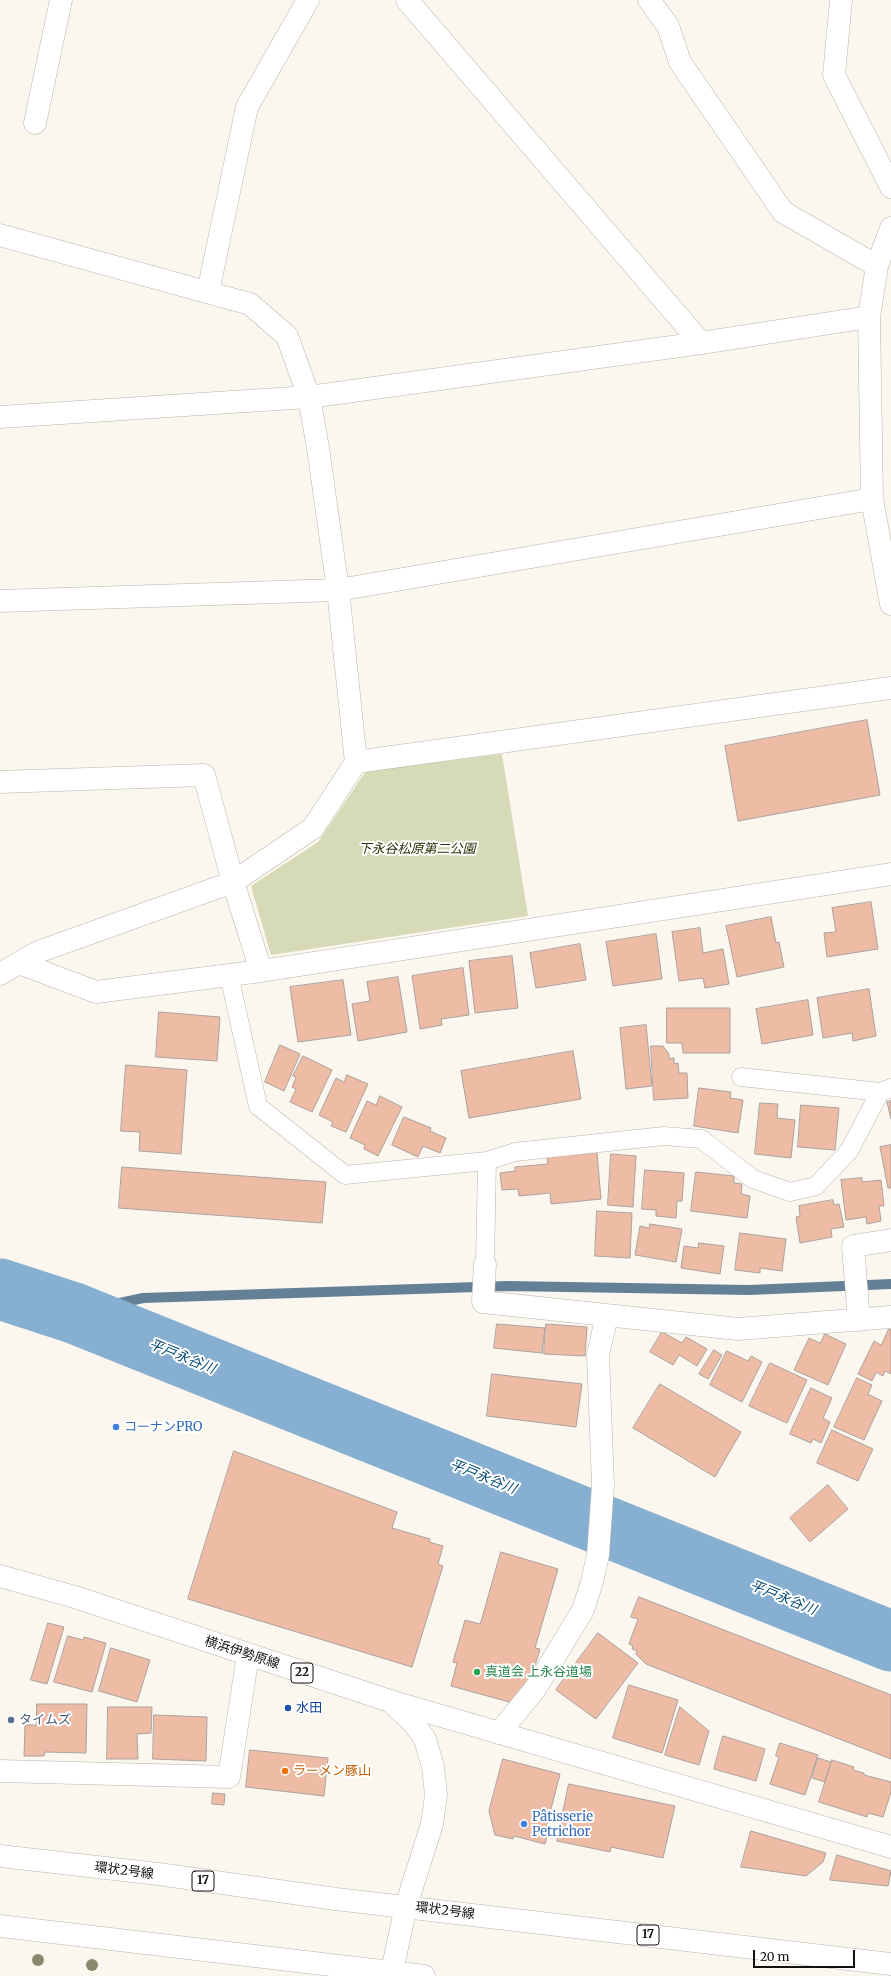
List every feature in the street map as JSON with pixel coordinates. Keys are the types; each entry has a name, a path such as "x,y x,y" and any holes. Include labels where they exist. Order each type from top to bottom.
{"street":[{"path":"35,124 61,0"},
{"path":"208,292 247,107 308,0"},
{"path":"407,0 701,343"},
{"path":"649,0 668,26 680,62 783,212 877,266"},
{"path":"841,0 834,75 891,187"},
{"path":"891,228 877,266 869,317 872,499 888,566 891,604"},
{"path":"0,235 250,304 287,336 309,397 338,590 356,762 313,828 233,882 38,952 0,974"},
{"path":"0,417 309,397 701,343 869,317"},
{"path":"0,601 338,590 872,499"},
{"path":"356,762 891,688"},
{"path":"0,782 204,775 233,882 261,971"},
{"path":"19,963 96,992 261,971 891,874"},
{"path":"858,1311 853,1246 891,1240"},
{"path":"485,1264 484,1302 738,1329 858,1311 891,1317"},
{"path":"499,1733 536,1689 583,1610 598,1555 603,1485 598,1355 607,1315"},
{"name":"横浜伊勢原線","path":"0,1576 75,1597 390,1701 412,1721 425,1740 433,1768 436,1795 432,1824 406,1906 391,1973"},
{"path":"0,1771 229,1777 248,1655"},
{"path":"390,1701 891,1847"},
{"name":"環状2号線","path":"0,1856 891,1964"},
{"path":"0,1926 424,1976"}],"lane":[{"path":"229,975 258,1106 345,1175 487,1161 515,1152 664,1136 701,1139 753,1179 790,1192 816,1186 849,1151 885,1090 741,1077"},
{"path":"485,1264 487,1161"}],"green space":[{"name":"下永谷松原第二公園","path":"502,754 528,916 271,955 251,886 318,842 366,771"}],"building":[{"path":"867,720 880,795 738,821 725,746"},
{"path":"871,902 878,949 827,957 824,933 836,932 832,908"},
{"path":"771,917 776,943 779,942 784,967 737,977 726,926"},
{"path":"700,928 703,953 723,949 729,984 705,988 703,978 679,981 672,932"},
{"path":"656,934 662,979 613,986 606,942"},
{"path":"580,944 586,980 536,988 530,953"},
{"path":"512,956 518,1008 475,1013 469,961"},
{"path":"463,968 469,1015 441,1019 442,1025 420,1029 412,976"},
{"path":"398,977 407,1032 358,1041 352,1004 370,1001 367,982"},
{"path":"343,980 351,1035 298,1042 290,987"},
{"path":"869,989 876,1036 853,1041 852,1033 823,1038 817,998"},
{"path":"808,1000 813,1035 762,1044 756,1009"},
{"path":"667,1008 730,1008 730,1053 683,1053 682,1043 667,1043"},
{"path":"159,1012 220,1017 217,1061 156,1057"},
{"path":"646,1025 652,1086 626,1089 620,1028"},
{"path":"280,1045 300,1054 284,1091 265,1082"},
{"path":"651,1046 663,1046 669,1054 669,1059 674,1058 674,1064 678,1063 679,1073 687,1073 688,1098 654,1100"},
{"path":"573,1051 581,1099 469,1118 461,1071"},
{"path":"303,1056 332,1070 312,1112 290,1102 296,1089 292,1087 296,1077 293,1076"},
{"path":"126,1065 187,1070 181,1154 139,1151 140,1132 121,1131"},
{"path":"347,1075 368,1084 346,1132 331,1126 333,1122 319,1115 336,1078 344,1082"},
{"path":"699,1088 731,1092 730,1098 743,1100 738,1133 694,1126"},
{"path":"380,1096 402,1107 378,1156 364,1149 365,1145 350,1138 367,1101 376,1105"},
{"path":"891,1101 891,1119 887,1102"},
{"path":"760,1103 778,1104 777,1118 795,1120 791,1158 755,1154"},
{"path":"801,1105 839,1108 835,1150 798,1147"},
{"path":"404,1117 431,1128 430,1131 446,1138 440,1153 423,1146 418,1157 392,1145"},
{"path":"891,1145 891,1188 888,1188 880,1147"},
{"path":"597,1153 601,1199 551,1204 550,1193 519,1196 518,1189 502,1190 500,1173 515,1171 515,1167 548,1164 547,1157"},
{"path":"611,1154 636,1156 633,1207 608,1205"},
{"path":"122,1167 326,1182 322,1223 119,1208"},
{"path":"645,1170 684,1173 682,1201 677,1201 676,1218 656,1216 656,1210 642,1209"},
{"path":"696,1172 734,1176 734,1183 742,1184 741,1194 750,1196 747,1218 691,1211"},
{"path":"862,1178 862,1182 881,1180 884,1206 879,1206 881,1221 867,1224 866,1217 846,1220 841,1180"},
{"path":"833,1200 834,1205 839,1204 844,1227 831,1229 832,1237 800,1243 796,1217 800,1216 799,1206"},
{"path":"597,1211 632,1213 630,1258 595,1256"},
{"path":"650,1224 682,1229 676,1262 635,1255 640,1226 649,1228"},
{"path":"740,1233 786,1239 782,1271 760,1268 760,1273 735,1270"},
{"path":"699,1243 724,1246 720,1274 681,1268 684,1246 698,1248"},
{"path":"497,1324 545,1328 542,1353 494,1348"},
{"path":"546,1324 587,1327 585,1356 544,1354"},
{"path":"889,1329 891,1330 891,1374 885,1371 883,1376 876,1372 872,1381 858,1374 874,1341 881,1345"},
{"path":"662,1332 682,1343 686,1337 707,1349 697,1366 679,1355 673,1365 650,1352"},
{"path":"825,1334 846,1344 828,1385 794,1370 809,1338 820,1343"},
{"path":"714,1350 722,1355 708,1379 699,1374"},
{"path":"727,1351 748,1361 751,1356 762,1362 742,1402 710,1385"},
{"path":"770,1363 807,1380 787,1423 749,1406"},
{"path":"492,1374 582,1384 576,1427 487,1416"},
{"path":"857,1378 872,1385 868,1394 882,1401 864,1440 834,1427"},
{"path":"660,1384 741,1432 715,1477 633,1428"},
{"path":"811,1388 832,1398 823,1418 830,1422 821,1443 813,1439 811,1443 790,1434"},
{"path":"832,1430 873,1449 858,1481 817,1463"},
{"path":"234,1451 397,1512 392,1528 430,1539 429,1542 443,1546 438,1564 443,1566 412,1667 188,1599"},
{"path":"828,1485 848,1509 810,1542 790,1518"},
{"path":"501,1552 558,1569 535,1648 540,1649 532,1676 513,1703 451,1686 457,1663 453,1662 465,1620 480,1624"},
{"path":"639,1597 891,1695 891,1759 646,1664 636,1654 637,1651 632,1649 633,1646 629,1644 638,1619 631,1617"},
{"path":"48,1623 64,1627 47,1684 31,1680"},
{"path":"598,1633 638,1663 596,1719 556,1690"},
{"path":"68,1636 83,1640 84,1637 106,1643 92,1692 54,1682"},
{"path":"111,1648 150,1660 137,1702 99,1691"},
{"path":"629,1685 678,1700 662,1753 613,1738"},
{"path":"37,1704 87,1704 86,1753 45,1752 44,1756 24,1756 25,1725 36,1725"},
{"path":"108,1707 152,1707 151,1733 137,1734 138,1759 107,1759"},
{"path":"680,1707 709,1731 699,1765 665,1755"},
{"path":"154,1715 207,1717 206,1761 153,1759"},
{"path":"723,1736 765,1749 756,1781 714,1769"},
{"path":"780,1743 818,1755 805,1795 770,1784 779,1757 776,1756"},
{"path":"250,1750 328,1758 324,1796 246,1787"},
{"path":"818,1758 831,1762 825,1782 812,1778"},
{"path":"503,1759 560,1774 545,1832 548,1832 545,1844 514,1836 513,1839 495,1835 489,1811"},
{"path":"832,1760 854,1767 853,1770 864,1773 864,1775 891,1782 891,1792 883,1817 868,1813 867,1817 819,1802"},
{"path":"569,1784 675,1806 663,1858 611,1847 610,1852 557,1841"},
{"path":"213,1793 225,1794 224,1805 212,1804"},
{"path":"751,1831 826,1853 823,1862 806,1876 741,1867"},
{"path":"837,1855 891,1871 888,1886 830,1880"}],"waterway":[{"name":"平戸永谷川","path":"74,1313 143,1298 507,1286 749,1290 891,1284"},
{"name":"平戸永谷川","path":"0,1289 74,1313 891,1641"}],"place":[{"name":"コーナンPRO","path":"116,1427"},
{"name":"真道会 上永谷道場","path":"477,1672"},
{"name":"水田","path":"288,1708"},
{"name":"タイムズ","path":"11,1720"},
{"name":"ラーメン豚山","path":"285,1771"},
{"name":"Pâtisserie Petrichor","path":"524,1824"}]}
